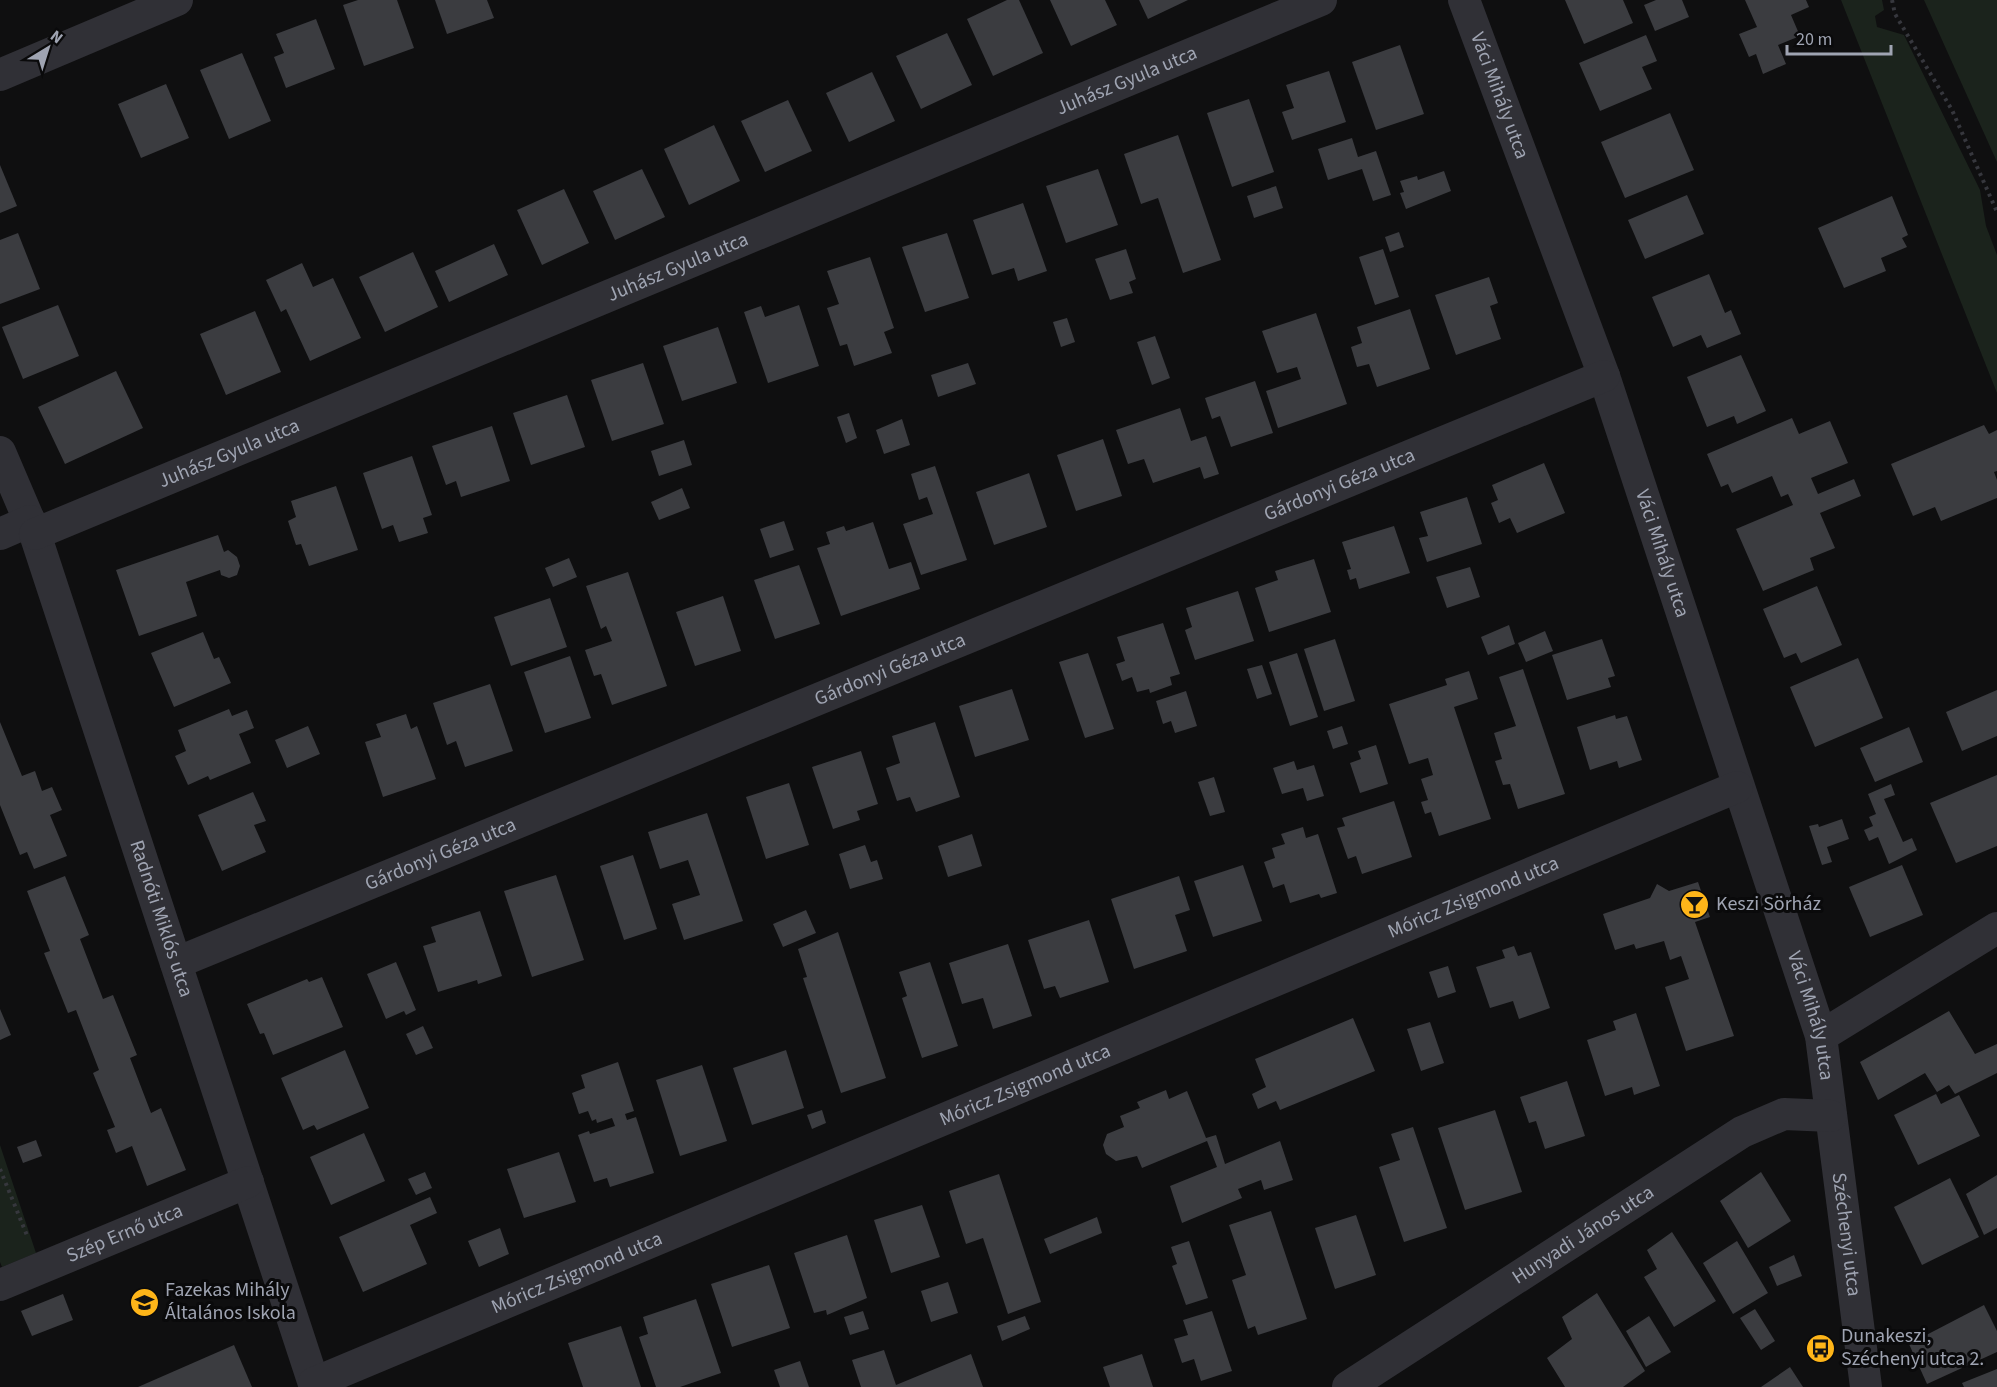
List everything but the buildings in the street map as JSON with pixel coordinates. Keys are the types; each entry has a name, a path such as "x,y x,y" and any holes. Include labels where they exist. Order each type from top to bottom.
{"street":[{"path":"0,75 177,0"},
{"name":"Juhász Gyula utca","path":"0,534 33,528 1321,0"},
{"name":"Váci Mihály utca","path":"1464,0 1604,376 1737,787 1821,1036 1831,1116"},
{"name":"Gárdonyi Géza utca","path":"176,963 1604,376"},
{"name":"Radnóti Miklós utca","path":"0,452 33,528 315,1385"},
{"name":"Móricz Zsigmond utca","path":"315,1385 1737,787"},
{"path":"1821,1036 1997,928"},
{"name":"Hunyadi János utca","path":"1348,1387 1742,1132 1784,1114 1831,1116"},
{"name":"Széchenyi utca","path":"1831,1116 1866,1387"},
{"name":"Szép Ernő utca","path":"0,1285 248,1182"}],"path":[{"path":"1892,0 1895,14 1952,110 1997,212"},
{"path":"0,1169 40,1268"}],"shaded area":[{"path":"1841,0 1882,0 1884,10 1875,16 1877,27 1904,35 1980,190 1986,226 1997,255 1997,393"},
{"path":"1924,0 1997,0 1997,162"},
{"path":"0,1145 36,1253 2,1267 0,1262"}],"place":[{"name":"Keszi Sörház","path":"1695,904"},
{"name":"Fazekas Mihály Általános Iskola","path":"144,1302"},
{"name":"Dunakeszi, Széchenyi utca 2.","path":"1820,1348"}]}
